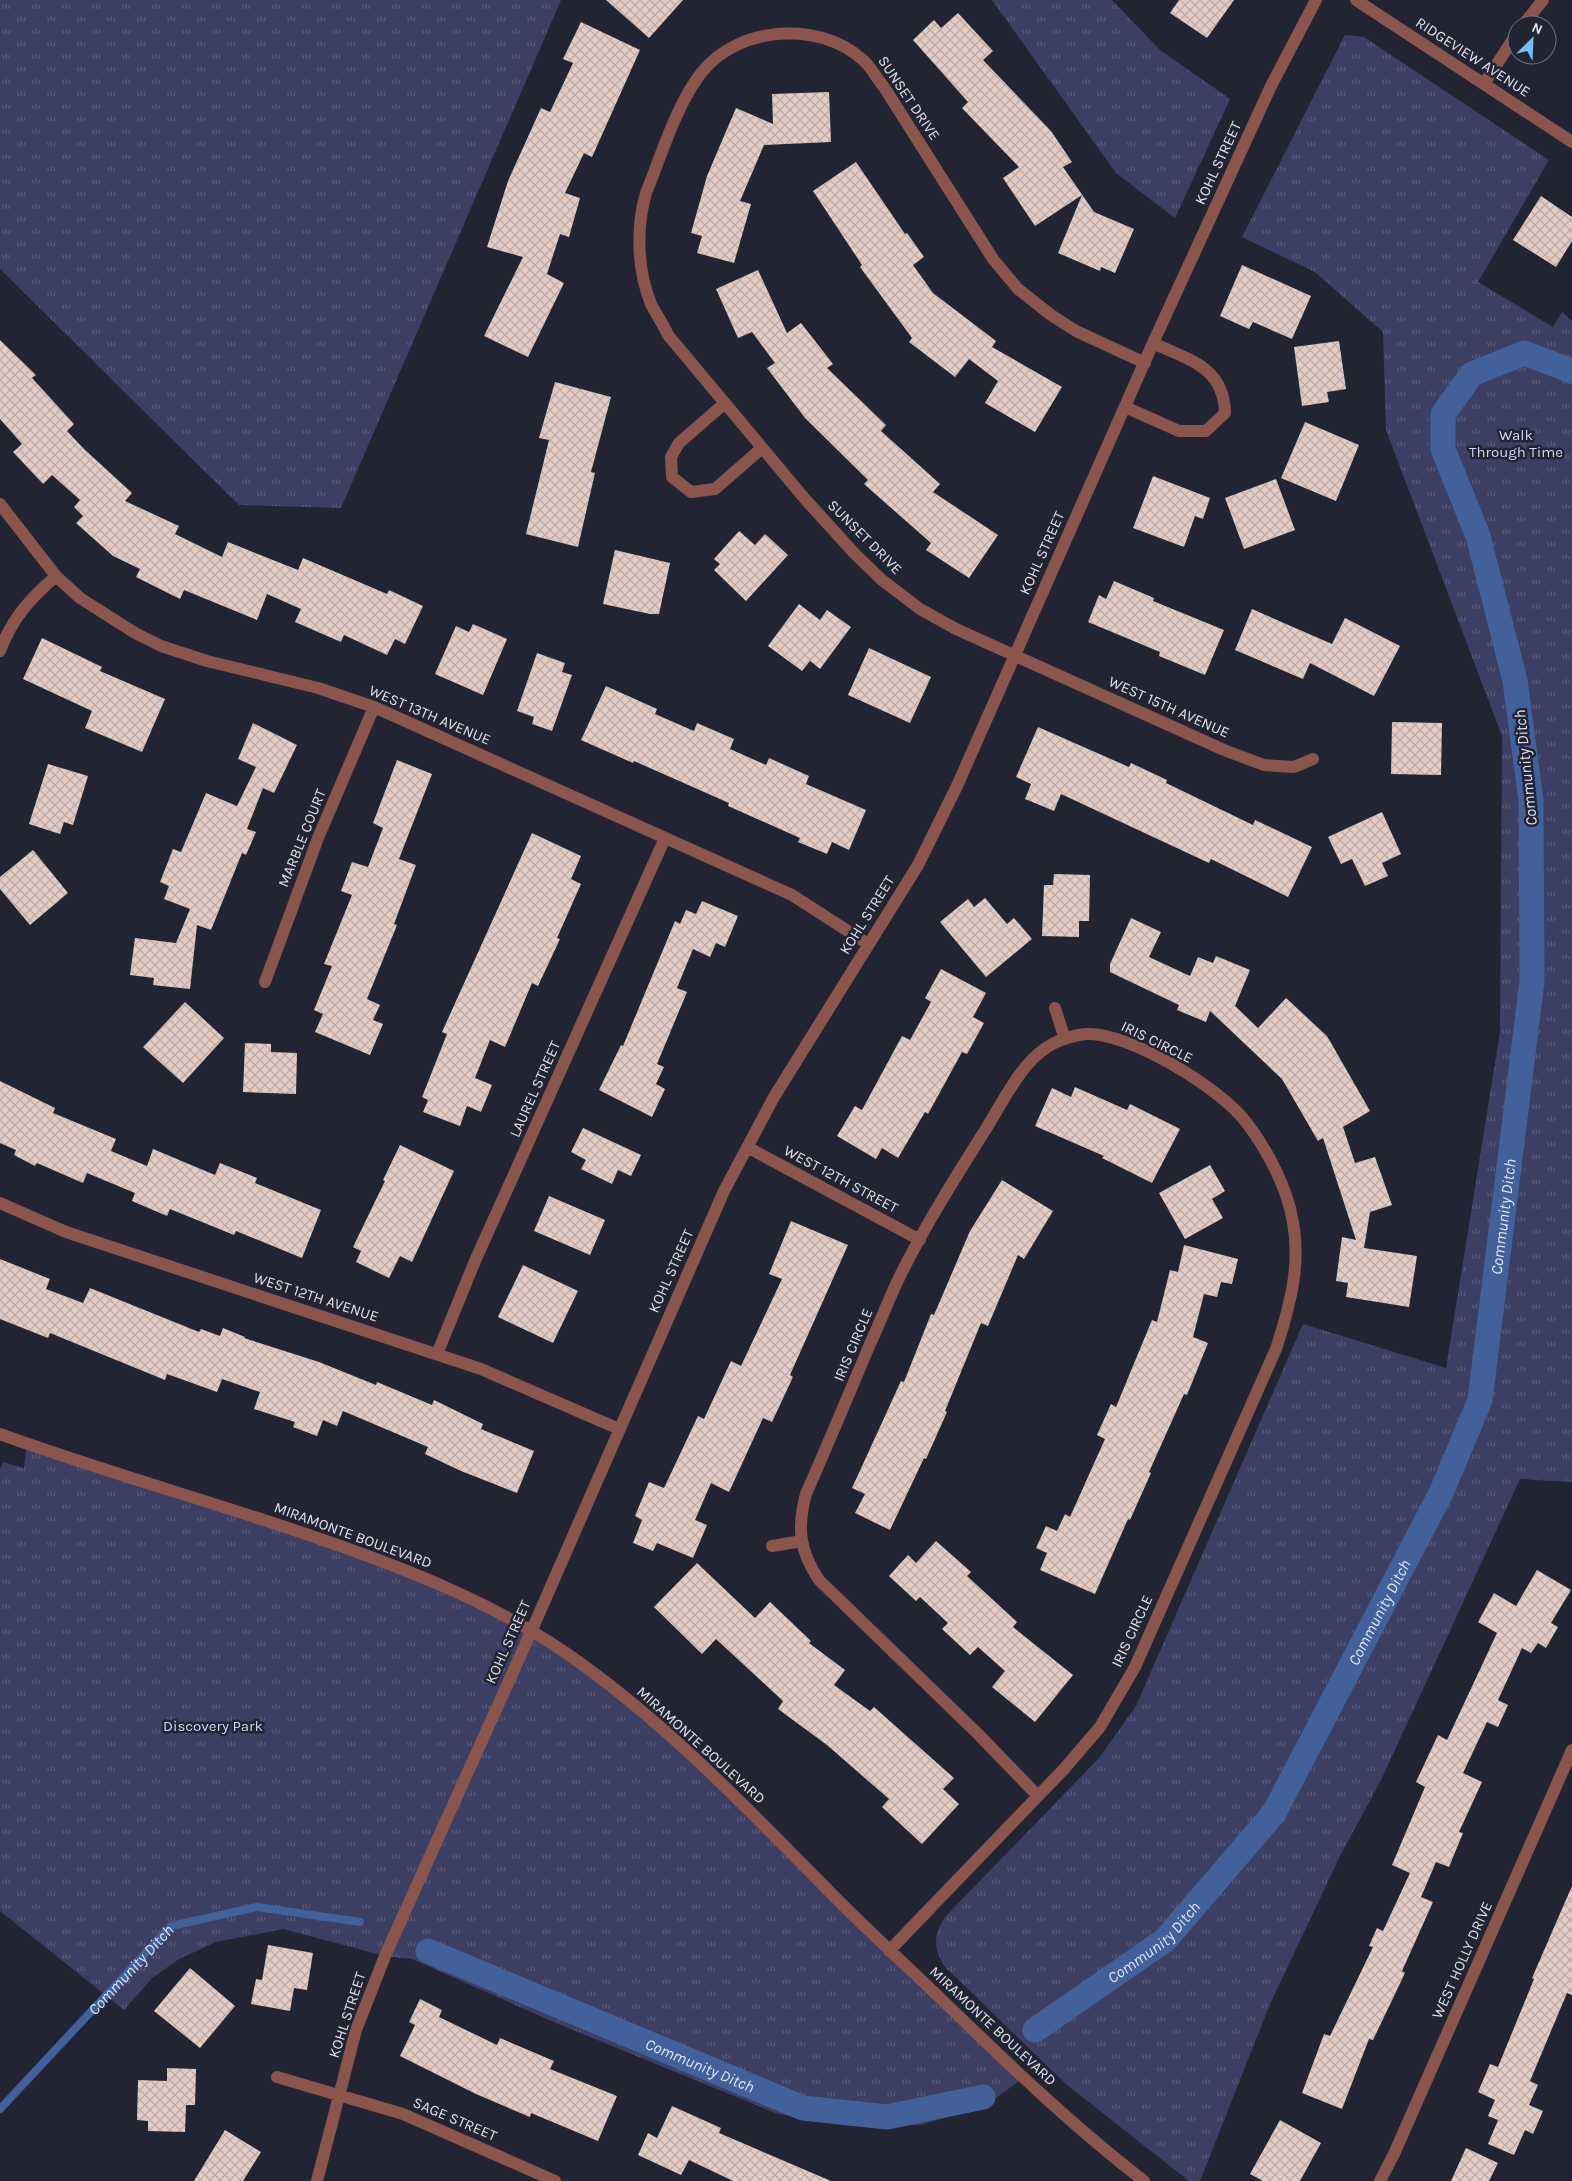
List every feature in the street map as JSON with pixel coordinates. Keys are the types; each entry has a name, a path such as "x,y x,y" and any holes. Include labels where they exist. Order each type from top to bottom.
{"street":[{"name":"KOHL STREET","path":"317,2181 356,2030 385,1956 531,1632 724,1191 774,1097 918,865 957,786 1154,342 1271,86 1316,0"},
{"name":"RIDGEVIEW AVENUE","path":"1356,0 1572,142"},
{"path":"1531,15 1542,0"},
{"name":"SUNSET DRIVE","path":"1014,656 956,629 920,609 882,580 855,554 762,448 668,334 651,304 641,263 639,233 641,209 674,123 691,88 702,71 730,49 757,36 790,32 827,40 848,49 864,60 884,87 993,259 1018,288 1051,315 1076,331 1145,363"},
{"path":"1484,84 1507,48"},
{"path":"1125,407 1179,431 1206,431 1225,413 1224,397 1216,378 1201,366 1154,342"},
{"path":"725,403 679,443 671,457 672,477 691,492 715,490 762,448"},
{"name":"WEST 13TH AVENUE","path":"0,504 56,576 106,616 161,646 207,662 318,688 374,707 792,895 868,944"},
{"path":"0,651 22,608 56,576"},
{"name":"WEST 15TH AVENUE","path":"1014,656 1242,758 1264,765 1294,767 1314,759"},
{"name":"MARBLE COURT","path":"265,982 318,838 374,707"},
{"name":"LAUREL STREET","path":"437,1354 475,1261 665,838"},
{"path":"1055,1008 1065,1038"},
{"name":"IRIS CIRCLE","path":"889,1951 1038,1796 1100,1727 1135,1667 1276,1350 1290,1306 1295,1268 1295,1238 1286,1194 1265,1150 1246,1121 1210,1087 1162,1059 1110,1036 1087,1034 1055,1042 1036,1056 1018,1080 939,1204 901,1273 806,1494 801,1513 802,1541 811,1567 819,1580 1038,1796"},
{"name":"WEST 12TH STREET","path":"747,1147 920,1240"},
{"name":"WEST 12TH AVENUE","path":"0,1203 66,1232 481,1369 619,1429"},
{"name":"MIRAMONTE BOULEVARD","path":"0,1434 353,1550 451,1590 531,1632 564,1652 636,1706 686,1749 889,1951 1060,2112 1106,2152 1144,2181"},
{"path":"772,1546 802,1541"},
{"name":"WEST HOLLY DRIVE","path":"1380,2181 1398,2145 1572,1750"},
{"name":"SAGE STREET","path":"277,2077 403,2114 555,2181"}],"green space":[{"path":"0,0 561,0 341,508 239,505 0,269"},
{"path":"992,0 1112,0 1160,50 1230,99 1175,218 1116,173"},
{"name":"Walk Through Time","path":"1345,35 1364,37 1549,160 1478,282 1553,327 1562,312 1572,321 1572,1482 1520,1479 1381,1780 1340,1856 1270,2004 1200,2181 1189,2181 1067,2085 945,1967 938,1954 936,1942 938,1930 945,1917 1099,1758 1136,1706 1303,1324 1446,1368 1500,1032 1502,736 1386,430 1383,332 1315,272 1242,237"},
{"name":"Discovery Park","path":"27,1444 288,1527 498,1613 643,1711 1023,2078 988,2104 921,2125 850,2126 778,2114 556,2023 412,1959 385,1956 283,1929 216,1942 179,1959 152,1978 124,2010 0,1911 0,1469 3,1462 24,1468"}],"building":[{"path":"606,0 683,0 649,38"},
{"path":"1179,0 1234,0 1207,38 1170,13"},
{"path":"958,13 993,51 983,60 1051,131 1072,162 1063,167 1094,212 1134,229 1115,273 1101,267 1100,271 1058,253 1082,195 1035,226 1003,178 1019,167 962,108 968,102 913,40 934,20 941,28"},
{"path":"581,22 640,50 592,157 584,153 565,193 580,198 569,237 560,234 547,274 564,283 528,357 484,336 523,257 487,247 508,181 541,108 550,112 573,63 563,59"},
{"path":"829,92 831,142 764,145 740,201 751,204 734,263 697,253 702,236 691,233 707,176 736,108 773,124 772,94"},
{"path":"856,162 905,234 907,233 924,257 913,265 933,293 996,341 992,347 1062,387 1035,432 985,403 998,381 969,359 955,377 909,342 912,338 860,267 862,265 813,191"},
{"path":"1541,196 1572,217 1572,241 1556,267 1513,240"},
{"path":"1242,265 1311,296 1292,339 1253,322 1249,329 1220,316"},
{"path":"758,270 787,333 801,323 833,364 827,368 886,425 881,431 940,484 933,492 998,535 969,578 926,550 931,543 864,484 868,480 805,418 767,368 775,363 752,332 738,338 716,289"},
{"path":"0,340 36,375 32,378 74,424 67,431 132,493 125,501 179,526 175,534 222,557 228,542 298,570 303,558 387,594 389,590 423,606 405,644 395,639 387,655 344,635 341,642 295,622 301,609 267,594 257,620 184,590 180,599 136,577 140,569 113,556 76,523 83,516 74,507 80,500 52,475 43,484 13,452 22,444 0,419"},
{"path":"1339,341 1346,389 1327,392 1329,402 1302,406 1294,347"},
{"path":"555,382 611,397 591,472 595,473 578,547 526,534 549,440 539,438"},
{"path":"1305,422 1359,445 1336,501 1281,478"},
{"path":"1153,476 1210,498 1203,519 1195,516 1184,547 1133,528"},
{"path":"1276,479 1295,530 1244,549 1225,498"},
{"path":"739,531 755,545 765,534 788,555 746,601 714,570 720,564 714,559"},
{"path":"615,550 670,563 659,614 650,614 603,604"},
{"path":"1114,581 1154,598 1153,601 1224,630 1205,675 1159,656 1160,652 1088,622 1099,595 1106,599"},
{"path":"799,604 820,620 827,610 851,627 820,669 810,661 802,671 768,646"},
{"path":"1252,609 1332,644 1345,618 1400,646 1374,696 1310,663 1303,679 1235,650"},
{"path":"473,624 507,639 483,695 435,674 456,626 469,632"},
{"path":"42,638 102,667 100,671 165,699 142,752 85,728 92,711 23,679"},
{"path":"869,648 931,677 910,723 848,695"},
{"path":"537,653 565,663 562,672 572,675 552,731 532,724 534,717 517,711"},
{"path":"606,686 657,709 655,714 694,731 697,723 734,739 730,749 766,765 769,758 809,776 806,784 866,810 849,850 832,842 827,854 798,842 800,838 728,806 729,803 581,740"},
{"path":"1392,722 1442,723 1441,775 1391,774"},
{"path":"253,723 297,745 274,793 263,788 247,829 256,832 246,855 242,853 211,930 197,925 190,989 153,985 154,978 130,975 135,938 176,943 190,909 164,899 169,886 160,882 173,849 181,852 206,793 237,806 256,767 238,759"},
{"path":"1038,727 1129,767 1131,763 1167,780 1166,783 1253,825 1255,820 1312,847 1288,897 1211,859 1209,863 1061,794 1054,811 1025,799 1031,784 1016,777"},
{"path":"397,760 432,774 399,859 416,865 394,924 397,925 367,999 380,1005 373,1020 383,1024 370,1055 315,1032 323,1014 314,1010 332,966 324,964 352,895 341,891 352,862 368,867 383,828 373,823"},
{"path":"48,764 88,776 73,825 64,822 60,834 29,824"},
{"path":"1382,812 1401,854 1382,863 1388,876 1365,886 1352,859 1341,864 1328,837"},
{"path":"532,833 581,856 571,879 581,884 557,938 560,939 538,986 532,983 505,1047 490,1040 475,1078 492,1085 481,1112 467,1106 460,1126 423,1112 428,1100 422,1097 447,1034 442,1032"},
{"path":"33,850 68,893 30,925 0,889 0,877"},
{"path":"1054,874 1090,875 1089,921 1079,921 1079,937 1042,936 1044,885 1053,885"},
{"path":"985,898 1007,924 1014,918 1032,939 986,977 940,922 968,899 974,907"},
{"path":"702,901 738,916 725,947 716,943 710,957 693,949 677,988 687,992 657,1064 664,1067 656,1084 665,1089 652,1117 599,1090 621,1045 623,1046 675,921 680,924 686,910 696,914"},
{"path":"1131,918 1161,932 1149,957 1190,976 1198,957 1213,963 1216,956 1250,970 1235,1006 1258,1028 1286,998 1327,1036 1370,1111 1343,1127 1355,1163 1375,1157 1392,1205 1370,1212 1364,1248 1417,1256 1409,1307 1346,1297 1348,1283 1336,1281 1342,1237 1356,1240 1323,1138 1318,1141 1282,1079 1210,1011 1206,1022 1177,1010 1179,1005 1110,972 1110,964"},
{"path":"941,969 986,993 973,1017 984,1023 967,1054 962,1052 928,1114 925,1112 898,1158 882,1148 876,1159 837,1136 855,1106 862,1110 902,1036 910,1040 931,1002 925,998"},
{"path":"185,1002 224,1038 183,1083 143,1047"},
{"path":"245,1043 271,1044 271,1052 297,1053 296,1094 243,1092"},
{"path":"0,1081 55,1108 53,1113 116,1139 111,1151 147,1166 153,1149 215,1175 220,1163 257,1178 255,1183 321,1210 302,1258 236,1231 234,1235 170,1209 167,1216 132,1201 135,1193 87,1173 83,1183 37,1163 35,1166 14,1155 16,1150 0,1143"},
{"path":"1075,1087 1127,1110 1130,1104 1180,1129 1152,1183 1102,1158 1104,1156 1035,1126 1052,1088 1071,1097"},
{"path":"583,1128 641,1155 631,1176 618,1170 612,1184 581,1169 586,1160 571,1152"},
{"path":"400,1145 454,1171 412,1262 400,1256 389,1278 356,1262 361,1251 353,1247"},
{"path":"1210,1165 1225,1191 1212,1199 1223,1218 1185,1239 1159,1193"},
{"path":"1002,1180 1053,1211 1024,1259 1018,1255 988,1326 981,1323 945,1411 947,1412 926,1459 924,1458 890,1530 855,1513 865,1494 852,1488 901,1381 904,1382 931,1314 934,1315 970,1231"},
{"path":"549,1196 605,1220 590,1255 534,1231"},
{"path":"791,1221 848,1245 790,1375 793,1377 772,1422 763,1418 729,1492 711,1483 695,1520 707,1525 693,1558 657,1543 653,1551 633,1543 642,1520 635,1516 649,1482 664,1488 698,1416 704,1419 731,1361 741,1366 782,1279 769,1274"},
{"path":"1184,1245 1238,1259 1232,1284 1221,1282 1217,1297 1204,1294 1193,1337 1208,1343 1187,1395 1184,1394 1149,1472 1151,1473 1130,1520 1128,1519 1095,1594 1040,1570 1047,1553 1036,1548 1046,1526 1057,1531 1065,1514 1070,1517 1105,1439 1097,1435 1111,1404 1116,1407 1152,1320 1157,1322 1170,1270 1178,1272"},
{"path":"0,1259 50,1279 46,1289 83,1303 90,1288 199,1332 201,1329 220,1336 223,1328 244,1338 319,1362 376,1385 377,1382 432,1405 434,1400 483,1424 481,1429 534,1451 517,1493 461,1471 425,1454 428,1447 343,1411 337,1426 323,1420 317,1436 293,1427 295,1422 254,1409 260,1392 222,1379 217,1392 167,1374 165,1380 50,1333 48,1338 0,1319"},
{"path":"523,1265 578,1291 553,1343 498,1317"},
{"path":"936,1541 971,1572 967,1576 1017,1622 1013,1627 1073,1675 1035,1722 992,1687 1005,1671 978,1647 970,1655 942,1629 948,1623 920,1597 916,1601 889,1576 908,1555 916,1563"},
{"path":"697,1563 755,1618 770,1602 811,1641 809,1643 845,1670 834,1685 870,1711 874,1707 954,1778 943,1789 959,1804 922,1844 882,1807 889,1799 827,1745 778,1709 783,1701 716,1639 702,1654 654,1607"},
{"path":"1537,1570 1571,1590 1551,1623 1558,1627 1546,1648 1538,1643 1531,1653 1522,1648 1498,1700 1508,1705 1498,1727 1487,1722 1463,1773 1482,1782 1459,1832 1463,1833 1449,1867 1436,1862 1421,1897 1433,1902 1402,1971 1405,1973 1373,2040 1369,2039 1342,2109 1302,2093 1324,2034 1330,2036 1373,1947 1369,1946 1377,1928 1383,1931 1410,1873 1392,1865 1425,1787 1416,1782 1438,1735 1447,1740 1497,1633 1478,1622 1494,1593 1516,1606"},
{"path":"1572,1886 1572,1995 1567,1993 1530,2081 1538,2085 1529,2105 1543,2111 1533,2134 1525,2130 1514,2155 1488,2144 1498,2120 1488,2116 1495,2100 1478,2092 1490,2064 1498,2067 1534,1979 1532,1978"},
{"path":"268,1945 313,1953 307,1990 294,1988 290,2011 251,2004 256,1979 262,1980"},
{"path":"190,1968 235,2006 200,2048 154,2011"},
{"path":"420,1999 442,2010 439,2017 497,2045 500,2038 554,2061 550,2069 617,2096 598,2141 531,2113 530,2117 476,2094 400,2056 415,2025 409,2022"},
{"path":"167,2068 196,2069 195,2105 186,2105 185,2132 148,2131 148,2121 137,2120 138,2080 167,2081"},
{"path":"672,2106 721,2128 719,2133 831,2181 733,2181 689,2160 681,2175 638,2155 648,2133 657,2138"},
{"path":"1280,2120 1321,2143 1300,2181 1263,2181 1250,2174"},
{"path":"225,2130 261,2152 243,2181 194,2181"},
{"path":"1466,2148 1498,2163 1489,2181 1451,2181"}],"waterway":[{"name":"Community Ditch","path":"1035,2030 1165,1940 1274,1813 1441,1493 1480,1400 1532,981 1531,800 1515,681 1478,536 1443,449 1443,414 1472,374 1524,353 1572,371"},
{"name":"Community Ditch","path":"0,2109 171,1926 257,1907 360,1922"},
{"name":"Community Ditch","path":"428,1951 803,2108 887,2117 983,2097"}]}
